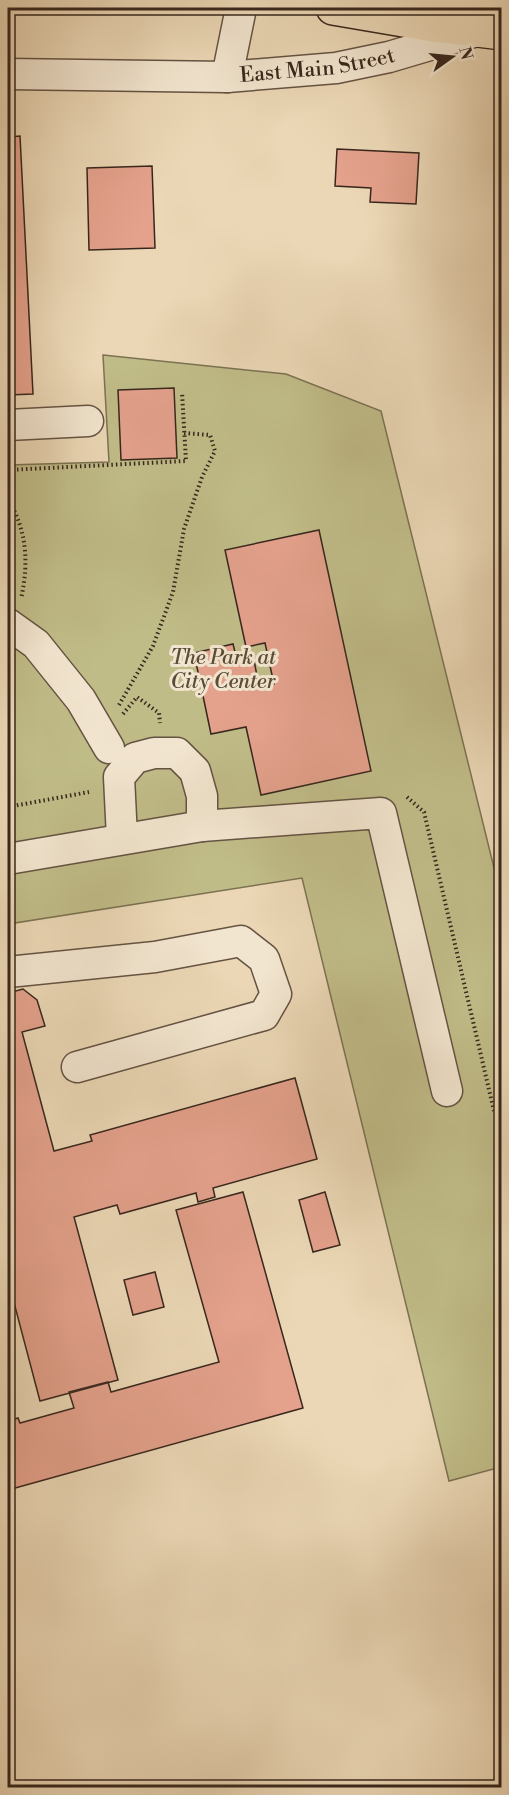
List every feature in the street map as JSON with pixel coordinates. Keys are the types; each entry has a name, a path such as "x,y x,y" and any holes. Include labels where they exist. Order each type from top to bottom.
{"main road":[{"path":"333,8 489,32"}],"street":[{"name":"East Main Street","path":"227,77 241,8"},
{"name":"East Main Street","path":"8,74 227,77 336,68 489,32"},
{"path":"8,426 88,421"},
{"path":"11,626 36,644 81,700 109,748"},
{"path":"122,838 119,777 135,758 154,753 177,753 195,771 202,796 202,826"},
{"path":"8,859 202,826 381,813 447,1090"},
{"path":"8,972 155,957 242,941 264,959 276,994 264,1015 77,1067"}],"path":[{"path":"8,470 186,461 182,392"},
{"path":"115,712 153,646 173,592 184,529 202,477 215,451 210,435 184,433"},
{"path":"8,499 17,514 26,551 25,582 11,626"},
{"path":"119,719 137,697 159,713 160,728"}],"green space":[{"name":"The Park at City Center","path":"103,355 286,374 381,411 501,896 501,1467 449,1481 302,878 8,924 8,465 109,462"}],"building":[{"path":"20,136 33,394 8,395 8,137"},
{"path":"337,149 419,153 416,204 370,202 371,188 335,186"},
{"path":"152,166 155,248 89,250 87,168"},
{"path":"174,388 177,458 121,460 118,390"},
{"path":"319,530 371,771 261,795 246,727 211,734 194,653 233,644 238,664 254,660 259,687 274,684 265,643 246,647 225,550"},
{"path":"23,989 37,1000 45,1026 22,1032 54,1151 92,1141 90,1135 295,1078 317,1159 213,1188 215,1197 198,1202 196,1193 120,1214 117,1205 74,1217 118,1380 40,1401 8,1280 8,993"},
{"path":"243,1192 303,1408 8,1490 8,1421 18,1418 20,1423 74,1408 69,1392 108,1382 111,1392 219,1362 176,1210"},
{"path":"325,1192 340,1245 313,1252 299,1200"},
{"path":"155,1272 164,1307 133,1315 124,1280"}],"railway":[{"path":"8,9 21,8"}]}
